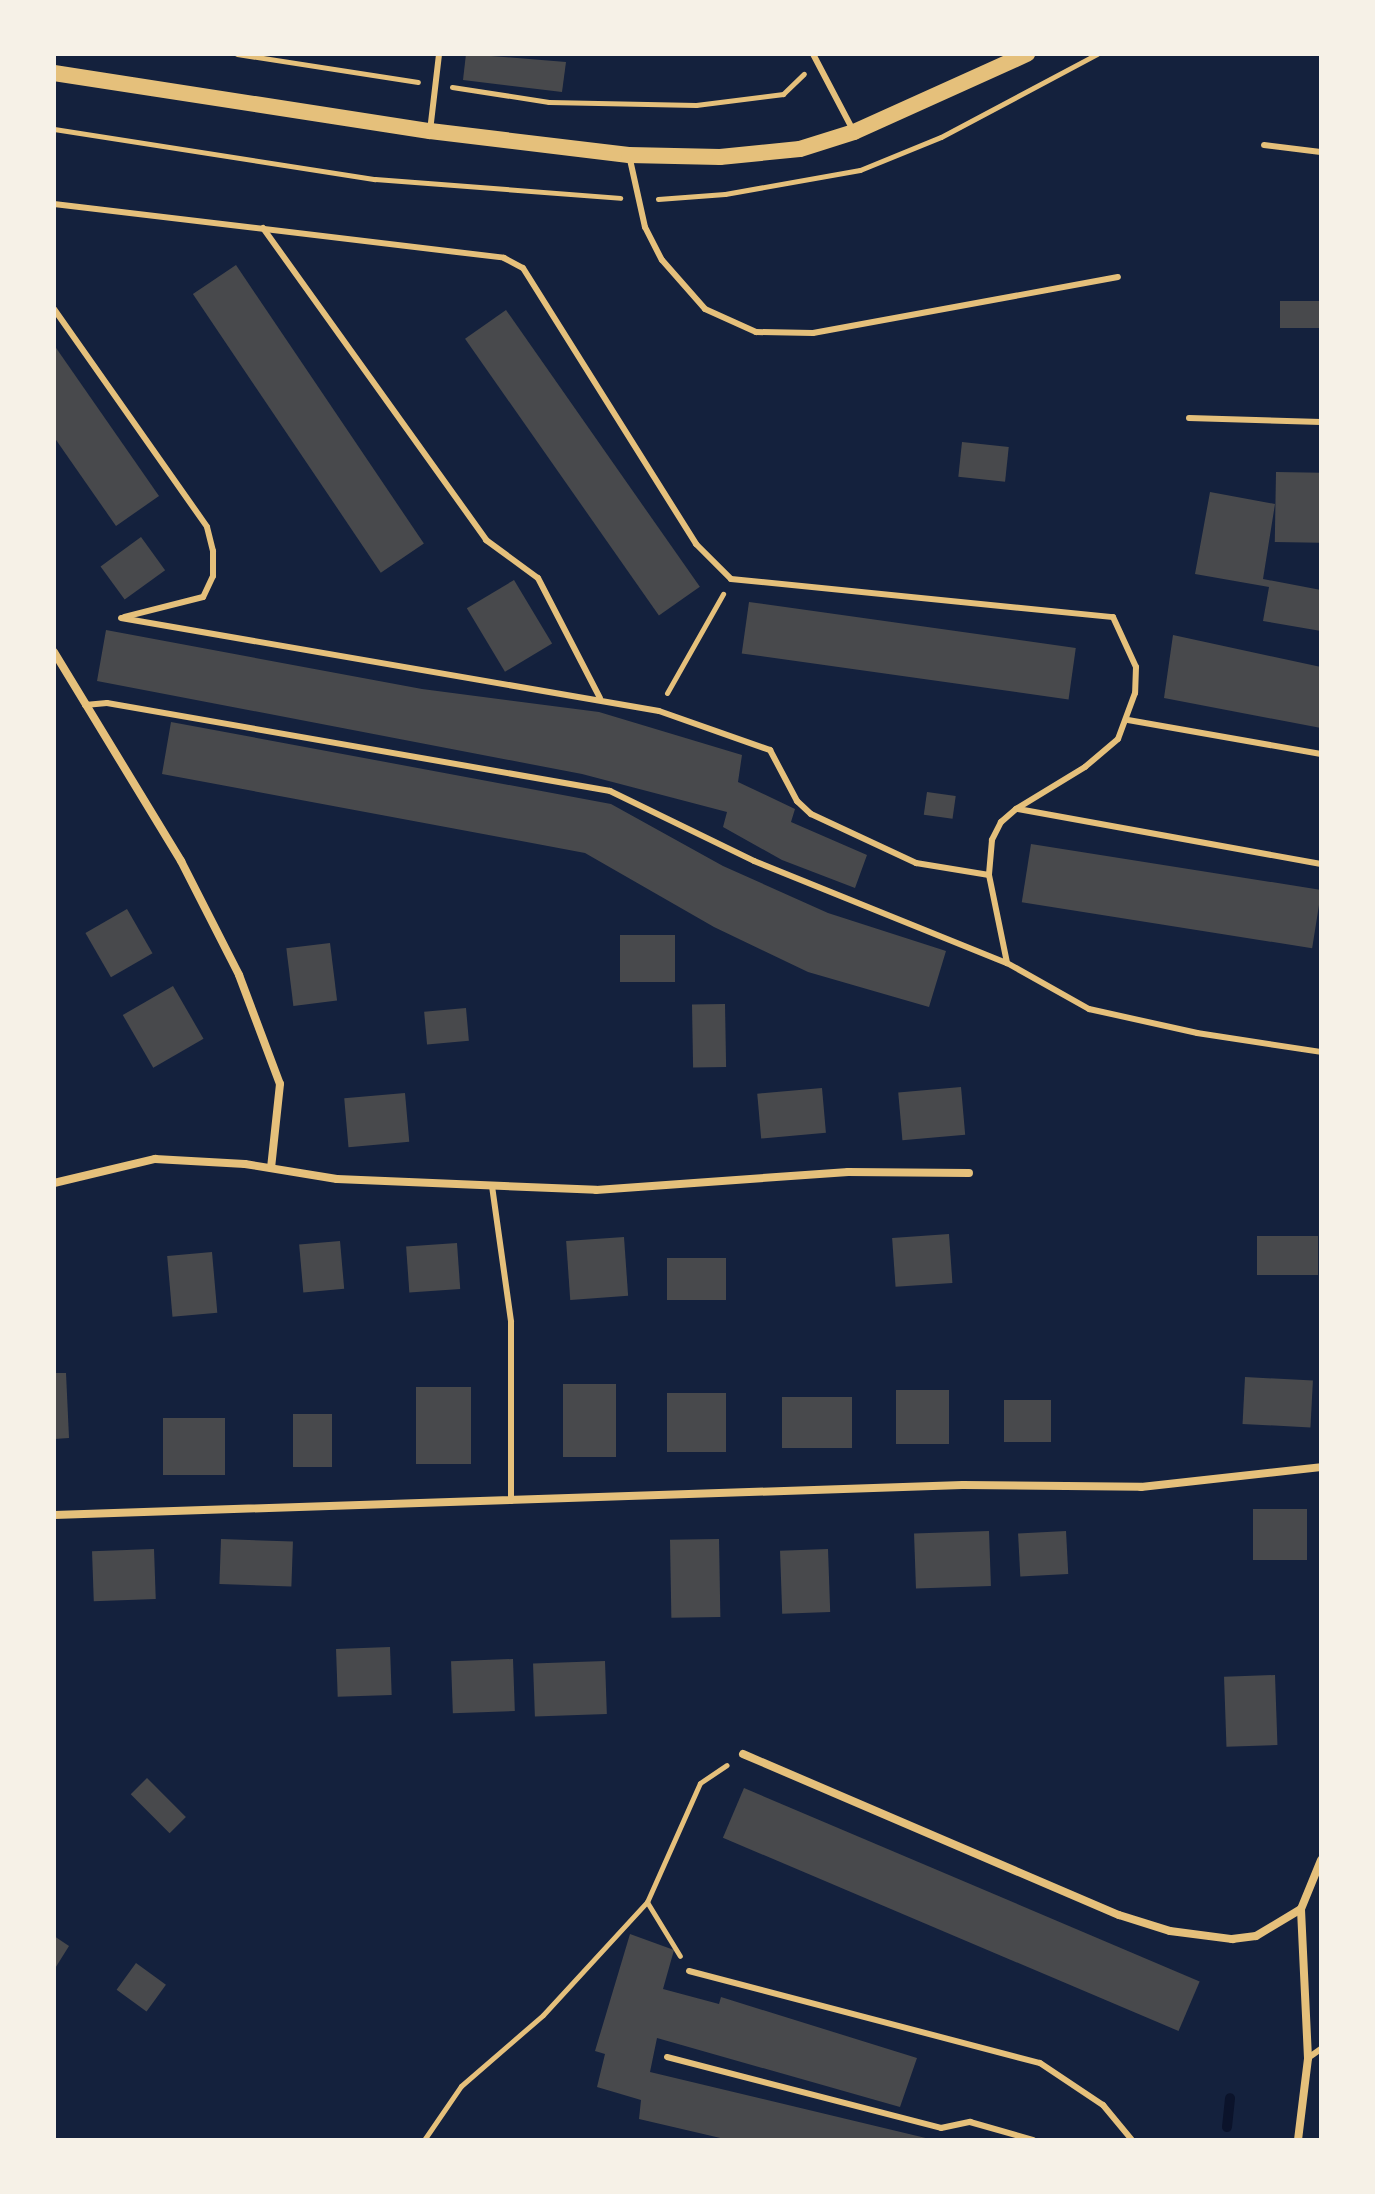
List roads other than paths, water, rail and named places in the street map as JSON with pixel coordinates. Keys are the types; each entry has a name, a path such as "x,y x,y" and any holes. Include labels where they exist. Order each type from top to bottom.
{"main road":[{"path":"54,73 430,131 629,155 720,157 800,149 854,132 1027,54"}],"street":[{"path":"54,652 181,861 239,975 280,1084 271,1168"},
{"path":"54,1183 155,1159 271,1168 337,1179 596,1190 848,1172 969,1173"},
{"path":"54,1515 511,1504 963,1485 1141,1487 1321,1467"},
{"path":"743,1754 1119,1915 1170,1931 1244,1938 1301,1909"},
{"path":"1296,2139 1308,2058 1301,1909 1321,1860"}],"lane":[{"path":"430,131 439,54"},
{"path":"813,54 854,132"},
{"path":"1264,145 1321,152"},
{"path":"629,155 645,227 662,260 705,309 756,332 813,333 1118,277"},
{"path":"54,204 480,253 523,268 696,544 731,579 1113,617 1136,667 1128,720 1118,739 1085,767 1016,809 1001,822 992,840 989,875 1007,963"},
{"path":"262,227 486,540 538,578 600,698"},
{"path":"54,309 207,527 213,551 213,576 203,597 121,618 600,698 721,730 770,750 797,801 811,814 916,863 989,875"},
{"path":"1189,418 1321,422"},
{"path":"85,705 138,708 610,791 754,861 1007,963 1089,1009 1197,1033 1321,1052"},
{"path":"1128,720 1321,754"},
{"path":"1016,809 1031,807 1321,864"},
{"path":"492,1186 511,1322 511,1504"},
{"path":"689,1971 1040,2063 1103,2105 1132,2140"},
{"path":"1308,2058 1321,2049"},
{"path":"667,2057 941,2128 970,2122 1033,2140"}],"waterway":[{"path":"1227,2127 1230,2098"}]}
